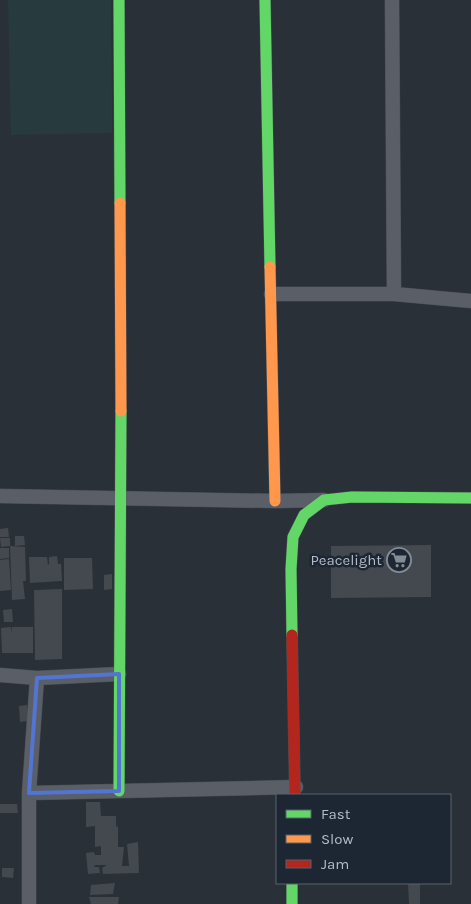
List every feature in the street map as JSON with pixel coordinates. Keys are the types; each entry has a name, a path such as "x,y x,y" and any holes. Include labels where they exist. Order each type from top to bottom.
{"street":[{"path":"119,0 121,497 119,791"},
{"path":"265,0 275,501"},
{"path":"392,0 394,294"},
{"path":"271,294 394,294 471,301"},
{"path":"0,496 275,501 324,500 352,497 471,498"},
{"path":"29,794 119,791 295,791 291,569 293,537 304,515 324,500"},
{"path":"0,675 37,678 119,674"},
{"path":"29,904 29,794 37,678"},
{"path":"292,884 292,904"}],"highlighted area":[{"path":"119,674 119,791 29,793 37,678"}],"green space":[{"path":"8,0 111,0 112,133 11,135"}],"building":[{"path":"8,528 9,537 0,537 0,529"},
{"path":"15,536 24,536 25,545 15,546"},
{"path":"0,538 10,538 10,546 1,547"},
{"path":"431,545 431,597 331,598 331,546"},
{"path":"10,546 25,547 26,581 23,581 25,599 12,600"},
{"path":"0,548 9,548 9,558 0,559"},
{"path":"57,556 58,564 61,564 62,581 30,583 29,557 47,557 48,565 49,557"},
{"path":"64,558 92,558 93,589 64,590"},
{"path":"9,559 11,590 0,591 0,560"},
{"path":"112,574 112,589 104,590 104,575"},
{"path":"62,589 62,659 35,660 34,590"},
{"path":"12,609 13,622 4,622 3,610"},
{"path":"11,627 12,633 12,627 33,627 33,653 2,653 1,628"},
{"path":"27,705 28,721 20,722 19,706"},
{"path":"86,802 100,802 101,816 116,816 118,847 124,847 122,866 129,866 127,844 138,842 139,873 103,874 102,868 107,865 95,865 94,867 99,867 100,873 88,874 86,853 94,852 95,855 101,855 101,846 95,847 95,826 86,827"},
{"path":"0,804 17,804 18,813 0,813"},
{"path":"2,868 14,868 13,878 2,877"},
{"path":"115,883 113,894 90,895 91,885"},
{"path":"408,884 420,884 420,904 409,904"},
{"path":"89,897 119,897 118,904 91,904"}],"traffic: fast":[{"path":"119,0 120,203"},
{"path":"265,0 270,267"},
{"path":"119,791 121,411"},
{"path":"292,635 291,569 293,537 304,515 324,500 352,497 471,498"},
{"path":"292,884 292,904"}],"traffic: slow":[{"path":"120,203 121,411"},
{"path":"270,267 275,501"}],"traffic: jam":[{"path":"292,635 295,794"}],"place":[{"name":"Peacelight","path":"399,560"}]}
